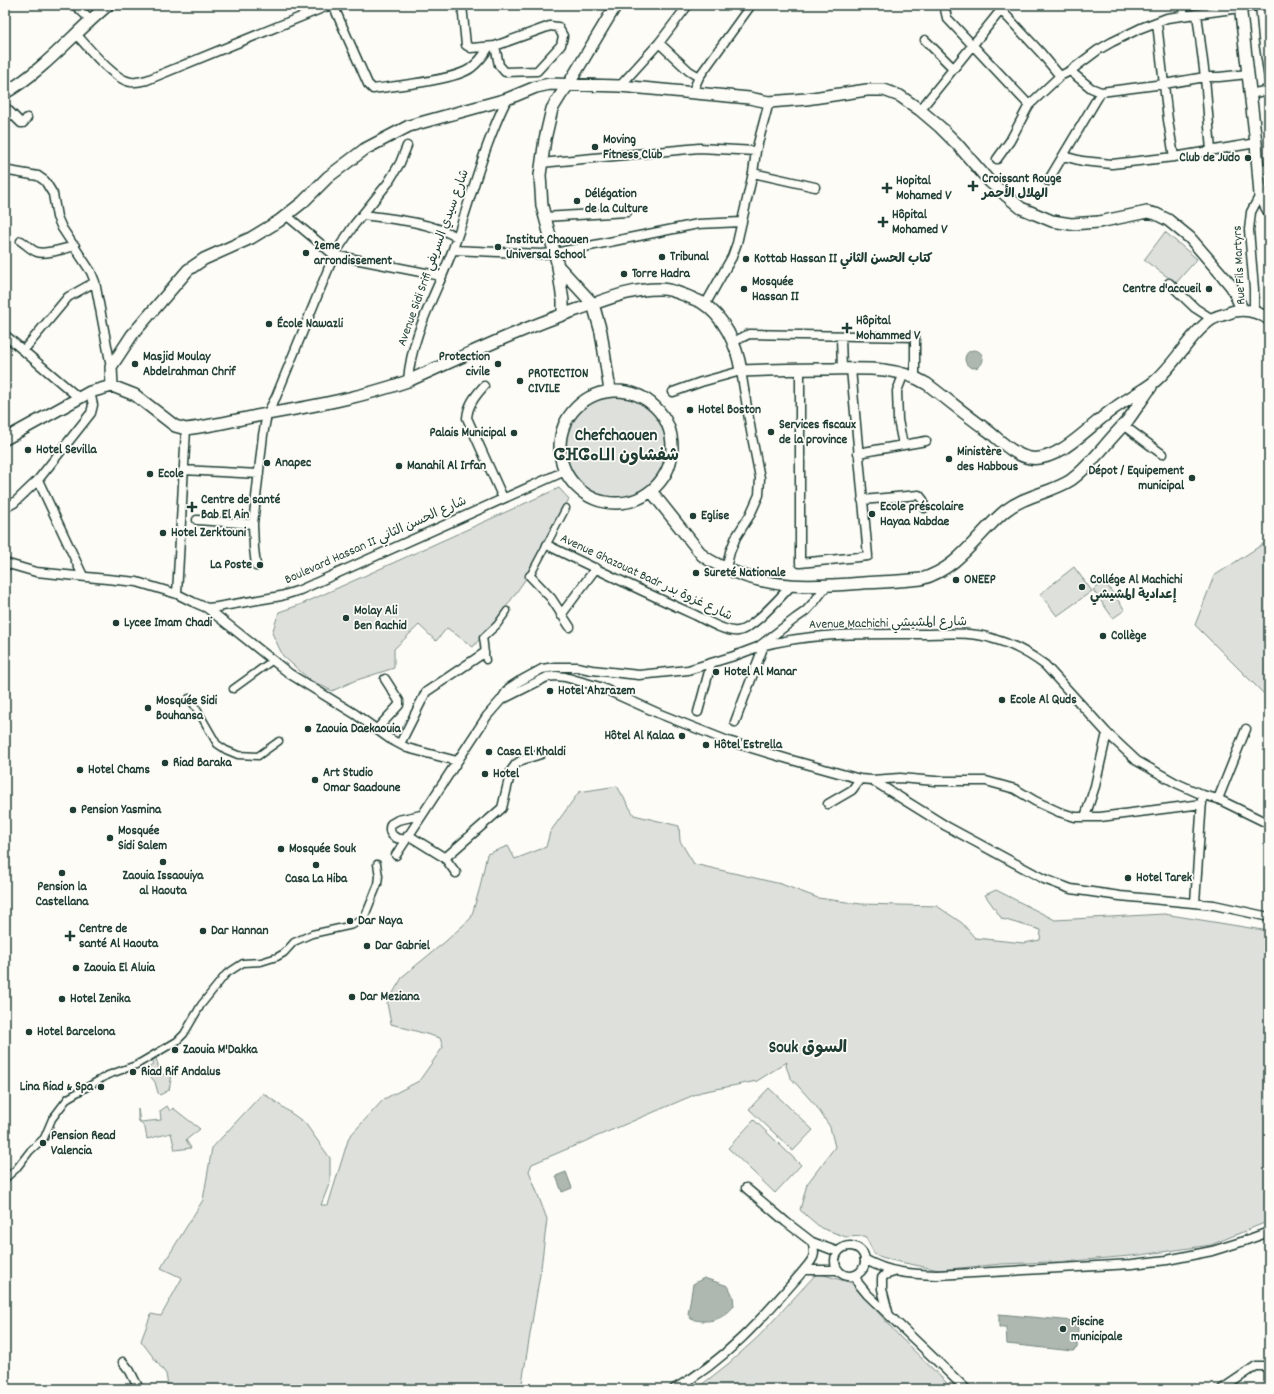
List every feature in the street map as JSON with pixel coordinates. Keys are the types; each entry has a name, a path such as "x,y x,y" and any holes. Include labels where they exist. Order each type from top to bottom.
{"street":[{"path":"75,5 91,20"},
{"path":"5,93 31,76 108,5"},
{"path":"76,34 114,73 130,82 147,80 331,5 368,84 373,89 456,75 470,69 492,46"},
{"path":"462,5 466,45 471,48 492,46 550,26 556,26 563,36 560,45 537,71 505,72 499,65 492,46"},
{"path":"563,314 563,301 558,266 544,217 540,190 541,164 545,139 552,109 616,5"},
{"path":"620,86 659,43 688,5"},
{"path":"692,93 699,77 751,5"},
{"path":"944,5 947,18 1029,105"},
{"path":"1183,16 1184,5"},
{"path":"997,159 1010,142 1029,105 1060,76 1070,71 1098,50 1112,42 1167,18 1240,6 1261,5 1263,39 1269,80"},
{"path":"1240,6 1256,143 1264,169 1260,195 1269,211"},
{"path":"920,110 1000,10 1041,53 1060,76"},
{"path":"1197,14 1205,76 1211,151"},
{"path":"1157,22 1168,120 1174,157"},
{"path":"925,40 953,68"},
{"path":"659,43 689,71 699,77"},
{"path":"1070,71 1091,88 1101,92 1164,84 1205,76 1219,77 1248,74"},
{"path":"111,368 132,336 188,270 204,259 251,238 286,215 303,202 328,177 365,149 409,126 507,99 536,87 550,84 620,86 749,98 769,102 806,99 867,90 884,90 900,96 920,110 956,144 990,182 1021,208 1052,220 1071,224 1099,222 1147,212 1156,214 1168,220 1190,238 1232,287 1242,309"},
{"path":"1250,94 1269,90"},
{"path":"1048,181 1101,92"},
{"name":"Avenue Sidi Srifi شارع سيدي السريفي","path":"408,381 409,363 412,350 441,276 453,250 487,146 507,99"},
{"path":"705,306 732,257 742,222 753,173 756,151 769,102"},
{"path":"5,107 21,123 24,123 27,118"},
{"path":"1063,156 1082,161 1112,164 1174,157 1256,143"},
{"path":"256,566 254,524 263,435 268,414 334,255 388,183 400,163 407,146"},
{"path":"541,164 699,148 756,151"},
{"path":"5,169 38,176 44,181 53,194 62,228 91,272 95,282 111,368 112,386"},
{"path":"753,173 815,187"},
{"name":"Rue Fils Martyrs","path":"1254,311 1254,289 1249,230 1251,212 1260,195"},
{"path":"544,217 627,212"},
{"path":"286,215 334,255 441,276"},
{"path":"363,215 439,228 457,237"},
{"path":"453,250 541,254 555,253 698,224 742,222"},
{"path":"21,240 37,252 49,252 75,246"},
{"path":"558,266 593,304 601,332 610,391"},
{"path":"23,351 68,297 95,282"},
{"path":"1169,283 1195,308 1212,319"},
{"path":"5,439 90,392 112,386 135,395 175,426 186,430 350,398 408,381 563,314 605,299 646,289 675,291 701,302 722,320 733,342 740,361 760,478 759,495 750,515 736,537 726,568"},
{"path":"651,491 702,555 712,562 737,574 766,583 790,586 921,579 943,570 967,550 1006,511 1023,500 1072,480 1084,469 1126,421 1154,382 1201,329 1212,319 1242,309 1254,311 1269,319"},
{"path":"733,342 749,334 915,337 915,376"},
{"path":"5,335 79,398"},
{"path":"800,370 800,563 868,556 858,453 841,336"},
{"path":"673,392 701,382 741,371 876,369 904,373 915,376 946,398 1006,446 1023,456 1044,458 1054,454 1078,438 1115,408 1154,382"},
{"path":"903,445 898,420 897,391 904,373"},
{"path":"484,386 470,404 467,418 503,498"},
{"path":"610,391 630,393 648,401 659,411 671,434 672,455 665,475 651,491 641,497 619,503 607,503 596,500 576,487 565,471 560,451 560,440 563,428 577,407 586,400 598,394 610,391"},
{"path":"5,508 14,503 38,480 91,413 93,405 90,392"},
{"path":"1115,408 1125,409 1126,421 1162,454"},
{"path":"177,594 186,430"},
{"path":"858,453 926,442"},
{"path":"183,470 259,474"},
{"name":"Boulevard Hassan II شارع الحسن الثاني","path":"207,608 281,596 300,590 565,471"},
{"path":"38,480 83,576"},
{"path":"862,500 919,495 923,500 924,508"},
{"path":"566,508 530,576 551,598 570,627"},
{"path":"197,520 254,524"},
{"name":"Avenue Ghazouat Badr شارع غزوة بدر","path":"547,545 674,606 734,631 742,630 755,622 790,586"},
{"path":"5,563 36,572 137,582 177,594 207,608 310,687 355,714 400,744 408,748 457,761"},
{"path":"562,615 596,568"},
{"path":"396,855 487,716 509,688 520,681 542,669 555,666 577,667 639,675 688,670 712,664 761,646 806,611 827,585"},
{"path":"400,744 426,692 485,657 485,647 482,638 497,625 507,611"},
{"name":"Avenue Machichi شارع المشيشي","path":"761,646 805,637 843,634 969,634 994,638 1033,656 1045,665 1108,733 1137,761 1176,783 1204,795 1218,799 1269,824"},
{"path":"735,722 761,646"},
{"path":"233,689 273,660"},
{"path":"698,712 712,664"},
{"path":"501,700 547,677 565,677 600,687 660,714 728,741 860,779 872,780 900,778 935,781 986,781 1015,789 1035,801 1059,812 1075,817 1100,817 1202,804"},
{"path":"377,729 399,705 399,701 385,679"},
{"path":"189,698 198,710 219,746 234,754 258,756 279,741"},
{"path":"1218,799 1246,729"},
{"path":"1085,817 1095,786 1108,733"},
{"path":"445,858 502,808 511,771 516,764 522,760 541,754"},
{"path":"828,804 852,790 860,779"},
{"path":"872,780 946,826 1044,879 1071,889 1140,898 1195,902 1269,917"},
{"path":"1195,902 1202,804 1204,795"},
{"path":"421,815 398,820 392,824 390,831 393,837 399,839 407,837 445,858 456,873"},
{"path":"5,1179 44,1138 52,1119 68,1098 108,1076 136,1065 178,1041 184,1034 202,1004 226,974 243,963 261,962 284,953 294,942 312,934 353,925 365,916 378,884 379,876 377,864"},
{"path":"746,1188 812,1242 838,1252"},
{"path":"866,1260 878,1267 915,1274 944,1274 1132,1264 1167,1260 1212,1251 1269,1232"},
{"path":"674,1389 710,1367 732,1348 804,1270 814,1256 815,1249 812,1242"},
{"path":"849,1245 861,1249 866,1260 864,1267 860,1272 855,1275 848,1276 838,1270 836,1264 838,1252 843,1247 849,1245"},
{"path":"804,1270 838,1270"},
{"path":"888,1313 882,1289 882,1278 885,1275 896,1271"},
{"path":"855,1275 858,1283 867,1294 966,1389"},
{"path":"123,1362 130,1371 139,1389"},
{"path":"1222,1389 1256,1366 1269,1366"}],"shaded area":[{"path":"1165,232 1197,259 1176,283 1144,260"},
{"path":"974,350 980,353 983,359 980,365 974,368 968,365 965,359 968,353"},
{"path":"616,396 635,400 652,411 663,428 667,447 663,466 652,483 635,494 616,498 597,494 580,483 569,466 565,447 569,428 580,411 597,400"},
{"path":"559,488 569,499 529,574 493,626 473,647 447,628 436,641 419,625 394,649 394,668 354,681 332,691 310,680 283,656 272,633 279,612 302,604"},
{"path":"1269,540 1269,699 1195,625 1214,576"},
{"path":"1074,567 1092,591 1057,616 1040,594"},
{"path":"1105,582 1125,610 1113,618 1093,590"},
{"path":"617,786 634,815 679,826 680,841 694,864 781,884 818,898 861,904 937,906 962,923 975,938 1024,943 1040,940 1041,930 1002,919 985,895 996,890 1055,920 1164,914 1269,931 1269,1221 1211,1245 1141,1255 1074,1261 1002,1264 939,1270 895,1261 875,1255 865,1236 846,1237 821,1228 800,1210 807,1184 835,1147 830,1127 816,1106 790,1077 786,1066 787,1062 757,1081 701,1092 532,1164 529,1171 547,1219 541,1268 521,1389 171,1389 168,1386 166,1374 141,1341 151,1314 161,1316 182,1278 161,1268 203,1200 212,1148 263,1093 305,1123 330,1158 330,1182 321,1205 328,1205 349,1137 384,1099 419,1081 443,1047 440,1038 391,1024 387,1003 403,976 446,941 471,918 480,887 487,854 508,846 515,859 546,847 550,832 579,792"},
{"path":"156,1058 161,1076 168,1072 172,1074 169,1090 160,1095 155,1082 145,1070 154,1064 152,1061"},
{"path":"769,1088 813,1130 793,1151 749,1109"},
{"path":"167,1106 170,1111 173,1108 200,1129 186,1140 191,1148 175,1150 171,1133 147,1139 145,1128 138,1120 138,1109 140,1122 161,1120 160,1111"},
{"path":"754,1120 801,1165 775,1193 728,1148"},
{"path":"566,1172 572,1188 562,1192 556,1176"},
{"path":"817,1273 852,1283 899,1336 953,1389 696,1389 728,1364 759,1336"},
{"path":"704,1278 728,1286 733,1296 734,1306 725,1315 715,1320 704,1321 691,1319 688,1314 693,1284"},
{"path":"999,1314 1073,1321 1078,1328 1077,1348 1073,1351 1007,1344 1006,1327 999,1327"}],"place":[{"name":"Moving Fitness Club","path":"595,147"},
{"name":"Club de Judo","path":"1248,158"},
{"name":"Croissant Rouge الهلال الأحمر","path":"973,186"},
{"name":"Hopital Mohamed V","path":"887,188"},
{"name":"Délégation de la Culture","path":"577,201"},
{"name":"Hôpital Mohamed V","path":"883,222"},
{"name":"Institut Chaouen Universal School","path":"498,247"},
{"name":"2eme arrondissement","path":"306,253"},
{"name":"Tribunal","path":"662,257"},
{"name":"Kottab Hassan II كتاب الحسن الثاني","path":"746,259"},
{"name":"Torre Hadra","path":"624,274"},
{"name":"Mosquée Hassan II","path":"744,289"},
{"name":"Centre d'accueil","path":"1209,289"},
{"name":"École Nawazli","path":"269,324"},
{"name":"Hôpital Mohammed V","path":"847,328"},
{"name":"Masjid Moulay Abdelrahman Chrif","path":"135,364"},
{"name":"Protection civile","path":"498,364"},
{"name":"PROTECTION CIVILE","path":"520,381"},
{"name":"Hotel Boston","path":"690,410"},
{"name":"Services fiscaux de la province","path":"771,432"},
{"name":"Palais Municipal","path":"514,433"},
{"name":"Hotel Sevilla","path":"28,450"},
{"name":"Ministère des Habbous","path":"949,459"},
{"name":"Anapec","path":"267,463"},
{"name":"Manahil Al Irfan","path":"399,466"},
{"name":"Ecole","path":"150,474"},
{"name":"Dépot / Equipement municipal","path":"1192,478"},
{"name":"Centre de santé Bab El Ain","path":"192,507"},
{"name":"Ecole préscolaire Hayaa Nabdae","path":"872,514"},
{"name":"Eglise","path":"693,516"},
{"name":"Hotel Zerktouni","path":"163,533"},
{"name":"La Poste","path":"260,565"},
{"name":"Sureté Nationale","path":"696,573"},
{"name":"ONEEP","path":"956,580"},
{"name":"Collége Al Machichi إعدادية المشيشي","path":"1082,587"},
{"name":"Molay Ali Ben Rachid","path":"346,618"},
{"name":"Lycee Imam Chadi","path":"116,623"},
{"name":"Collège","path":"1103,636"},
{"name":"Hotel Al Manar","path":"716,672"},
{"name":"Hotel Ahzrazem","path":"550,691"},
{"name":"Ecole Al Quds","path":"1002,700"},
{"name":"Mosquée Sidi Bouhansa","path":"148,708"},
{"name":"Zaouia Daekaouia","path":"308,729"},
{"name":"Hôtel Al Kalaa","path":"682,736"},
{"name":"Hôtel Estrella","path":"706,745"},
{"name":"Casa El Khaldi","path":"489,752"},
{"name":"Riad Baraka","path":"165,763"},
{"name":"Hotel Chams","path":"80,770"},
{"name":"Hotel","path":"485,774"},
{"name":"Art Studio Omar Saadoune","path":"315,780"},
{"name":"Pension Yasmina","path":"73,810"},
{"name":"Mosquée Sidi Salem","path":"110,838"},
{"name":"Mosquée Souk","path":"281,849"},
{"name":"Zaouia Issaouiya al Haouta","path":"163,862"},
{"name":"Casa La Hiba","path":"316,865"},
{"name":"Pension la Castellana","path":"62,873"},
{"name":"Hotel Tarek","path":"1128,878"},
{"name":"Dar Naya","path":"350,921"},
{"name":"Dar Hannan","path":"203,931"},
{"name":"Centre de santé Al Haouta","path":"70,936"},
{"name":"Dar Gabriel","path":"367,946"},
{"name":"Zaouia El Aluia","path":"76,968"},
{"name":"Dar Meziana","path":"352,997"},
{"name":"Hotel Zenika","path":"62,999"},
{"name":"Hotel Barcelona","path":"29,1032"},
{"name":"Zaouia M'Dakka","path":"175,1050"},
{"name":"Riad Rif Andalus","path":"133,1072"},
{"name":"Lina Riad & Spa","path":"101,1087"},
{"name":"Pension Read Valencia","path":"43,1143"},
{"name":"Piscine municipale","path":"1063,1329"}],"district":[{"name":"Chefchaouen ⵛⴼⵛⴰⵡⵏ شفشاون","path":"616,447"},
{"name":"Souk السوق","path":"808,1049"}]}
